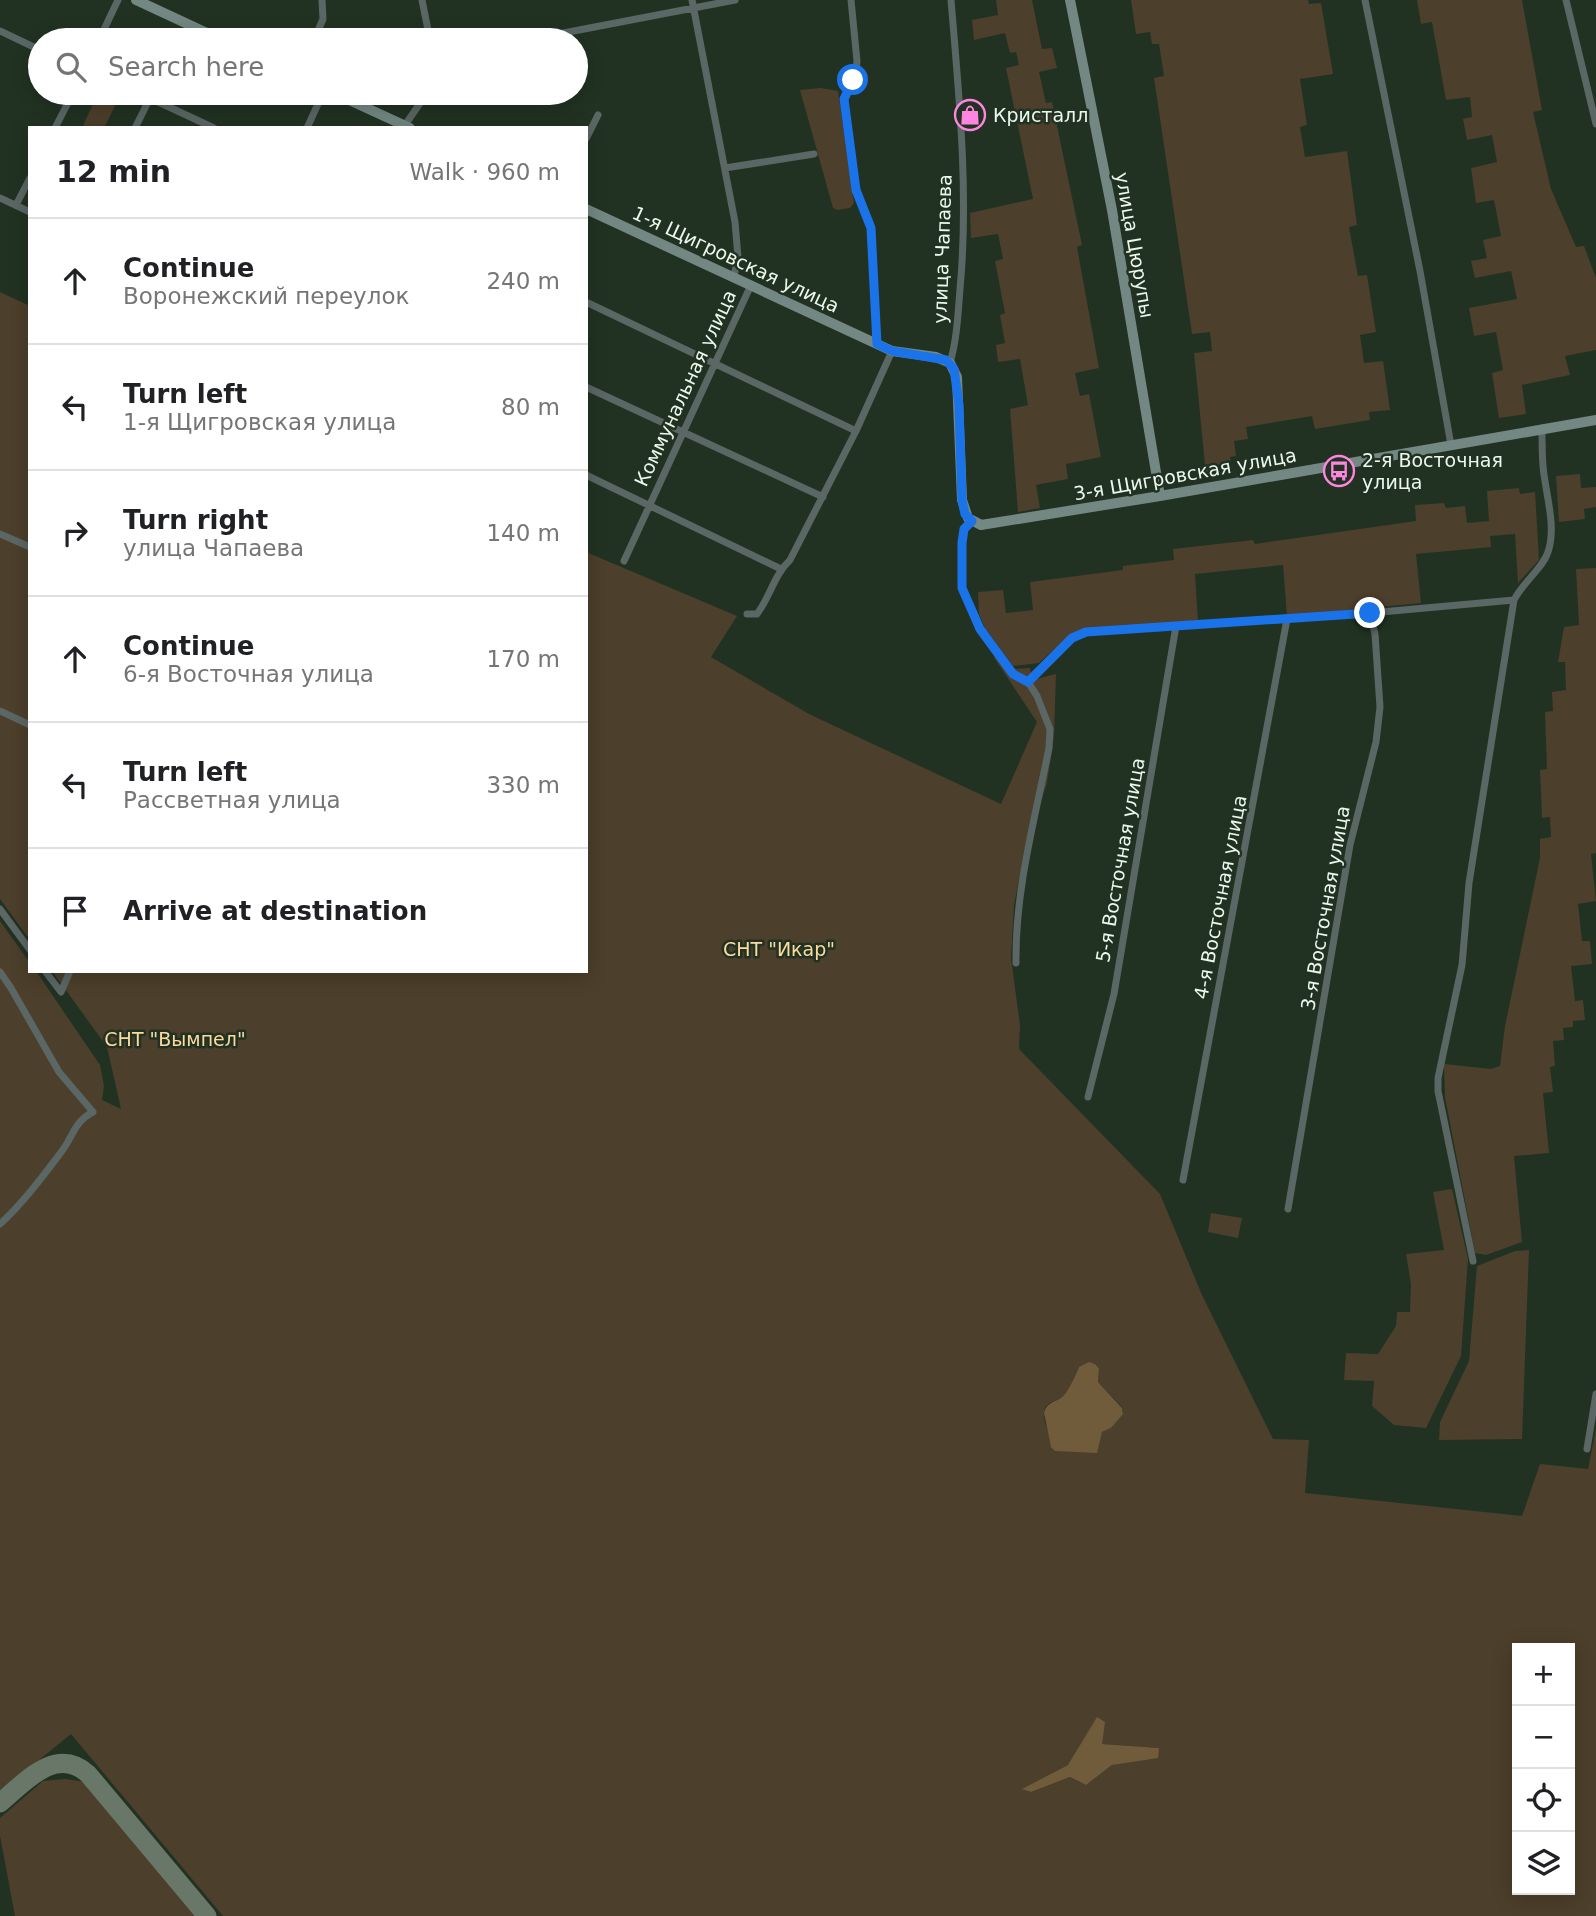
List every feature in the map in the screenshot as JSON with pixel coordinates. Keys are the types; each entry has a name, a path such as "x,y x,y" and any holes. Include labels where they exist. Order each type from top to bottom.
{"street":[{"path":"105,28 118,0"},
{"path":"136,0 196,28"},
{"path":"319,28 323,19 322,0"},
{"path":"422,0 428,28"},
{"path":"582,28 693,4 735,0"},
{"path":"851,0 857,61 853,80 844,99 856,190 871,228 877,344"},
{"name":"улица Чапаева","path":"951,0 963,156 964,243 955,345 950,363 957,377 962,500 965,514 972,521"},
{"name":"улица Цюрупы","path":"1070,0 1112,210 1160,496"},
{"path":"1365,0 1420,271 1451,445"},
{"path":"1566,0 1596,124"},
{"name":"Коммунальная улица","path":"693,4 738,243 734,276"},
{"path":"0,31 28,44"},
{"path":"56,126 67,105"},
{"path":"136,126 146,105"},
{"path":"165,105 210,126"},
{"path":"308,126 318,105"},
{"path":"359,105 404,126"},
{"path":"407,126 420,105"},
{"path":"588,135 598,115"},
{"path":"725,168 814,154"},
{"path":"16,205 28,182"},
{"path":"0,198 28,211"},
{"name":"1-я Щигровская улица","path":"588,210 892,351 936,357 950,363"},
{"name":"Коммунальная улица","path":"624,561 751,285"},
{"path":"588,303 856,431"},
{"path":"747,614 757,614 781,569 790,560 856,431 892,351"},
{"path":"588,388 823,497"},
{"name":"3-я Щигровская улица","path":"972,521 987,525 1596,420"},
{"path":"1473,1261 1440,1104 1438,1078 1462,965 1469,883 1514,600 1521,586 1544,561 1549,549 1551,536 1542,464 1542,428"},
{"path":"588,476 781,569"},
{"path":"972,521 964,529 962,588 980,629 1013,674 1028,682 1037,696 1050,729 1049,748 1024,870 1016,935 1016,963"},
{"path":"0,534 28,546"},
{"path":"1028,682 1072,638 1086,632 1370,613 1514,600"},
{"name":"3-я Восточная улица","path":"1288,1209 1350,845 1376,742 1380,707 1375,634 1370,613"},
{"name":"4-я Восточная улица","path":"1183,1180 1287,619"},
{"name":"5-я Восточная улица","path":"1088,1097 1114,993 1176,626"},
{"path":"0,711 28,724"},
{"path":"0,909 28,947"},
{"path":"0,972 59,1072 93,1112 78,1122 65,1147 40,1180 0,1224"},
{"path":"47,973 61,992 69,973"},
{"path":"1587,1450 1596,1394"}],"green space":[{"path":"996,0 1032,0 1042,49 1052,48 1057,68 1039,72 1046,103 1052,102 1082,245 1077,247 1099,368 1075,373 1080,396 1089,394 1101,457 1066,464 1068,479 1036,485 1040,508 1018,512 1010,409 1028,405 1020,359 998,362 996,345 1005,343 1000,315 1005,313 995,261 1003,259 998,234 971,238 970,213 1033,199 1006,68 1019,65 1016,52 1010,53 1005,33 974,40 972,20 998,15"},
{"path":"1131,0 1308,0 1309,4 1321,3 1333,74 1300,79 1307,125 1300,127 1305,157 1347,151 1357,225 1349,227 1358,276 1367,275 1376,332 1360,335 1364,363 1383,361 1390,410 1369,412 1370,420 1315,429 1312,416 1246,427 1248,439 1234,441 1236,456 1230,457 1232,471 1206,475 1194,353 1212,351 1210,332 1192,334 1154,78 1164,76 1159,44 1152,44 1150,32 1136,34"},
{"path":"1417,0 1522,0 1542,110 1533,112 1551,189 1576,247 1584,246 1596,278 1596,350 1565,356 1570,375 1522,385 1526,414 1499,418 1492,373 1503,370 1496,332 1474,336 1469,308 1517,299 1511,271 1475,278 1471,261 1487,258 1483,240 1501,236 1494,200 1476,203 1471,168 1497,162 1492,135 1467,140 1463,119 1472,117 1470,97 1446,100 1432,22 1421,24"},
{"path":"821,88 838,91 854,203 850,208 833,208 800,90"},
{"path":"92,105 116,105 105,126 83,126"},
{"path":"0,292 28,305 28,937 0,899"},
{"path":"1580,474 1581,488 1596,487 1596,507 1584,509 1585,519 1559,522 1556,476"},
{"path":"1519,488 1520,494 1535,492 1539,560 1518,583 1515,534 1490,536 1491,547 1416,554 1421,603 1287,616 1283,565 1195,574 1198,622 1083,629 1070,635 1039,663 1013,666 985,628 979,614 978,592 1003,590 1006,613 1033,610 1030,582 1123,570 1123,566 1174,560 1173,549 1253,540 1255,544 1416,521 1415,505 1444,503 1446,508 1465,506 1467,523 1489,521 1487,491"},
{"path":"588,553 737,616 711,657 809,714 1001,804 1037,722 993,656 1009,669 1030,668 1032,680 1056,674 1054,736 1047,783 1024,851 1014,906 1011,958 1020,1025 1019,1049 1160,1194 1202,1295 1273,1439 1309,1440 1305,1493 1522,1516 1540,1464 1588,1469 1596,1429 1596,1916 223,1916 71,1734 0,1792 0,921 28,960 28,973 37,973 100,1065 104,1086 102,1100 121,1109 107,1047 53,973 588,973","holes":["1079,1367 1099,1369 1098,1382 1122,1407 1123,1413 1111,1428 1050,1441 1044,1411 1048,1404 1066,1393","1102,1744 1158,1748 1112,1765 1086,1785 1070,1777 1031,1792 1023,1789"]},
{"path":"1596,568 1596,853 1591,854 1596,901 1578,904 1582,941 1590,941 1592,964 1571,966 1575,1001 1583,1000 1585,1020 1573,1021 1573,1027 1563,1028 1564,1040 1553,1041 1555,1066 1550,1067 1553,1092 1543,1093 1549,1153 1514,1156 1522,1242 1486,1255 1475,1253 1445,1097 1444,1064 1491,1069 1500,1066 1505,1026 1540,858 1540,839 1551,837 1550,817 1542,818 1540,770 1547,769 1545,712 1553,711 1552,692 1566,690 1565,662 1558,662 1564,627 1579,625 1576,569"},
{"path":"1452,1189 1468,1259 1461,1356 1426,1428 1394,1425 1372,1406 1374,1381 1344,1380 1346,1353 1378,1354 1396,1326 1397,1312 1410,1312 1411,1284 1406,1254 1444,1250 1433,1192"},
{"path":"1211,1213 1242,1218 1238,1238 1208,1232"},
{"path":"1529,1250 1522,1439 1439,1440 1440,1422 1469,1361 1477,1266 1515,1251"},
{"path":"65,1779 87,1782 201,1916 15,1916 0,1836 0,1818 43,1781"}],"shaded area":[{"path":"1089,1362 1099,1369 1098,1382 1122,1408 1123,1414 1111,1428 1102,1432 1097,1453 1055,1451 1051,1447 1045,1409 1065,1394 1079,1367"},
{"path":"1097,1717 1105,1722 1102,1744 1159,1748 1158,1758 1112,1765 1086,1785 1070,1777 1031,1792 1022,1789 1068,1765"}],"taxiway":[{"path":"0,1803 41,1770 64,1763 76,1766 88,1774 207,1916"}],"place":[{"name":"Кристалл","path":"970,115"},
{"name":"2-я Восточная улица","path":"1339,471"}],"route":[{"path":"853,80 844,99 856,190 871,228 877,344 892,351 946,360 954,369 959,405 963,509 972,521 964,529 962,588 980,629 1013,674 1028,682 1072,638 1086,632 1370,613"}],"park label":[{"name":"СНТ \"Икар\"","path":"779,949"},
{"name":"СНТ \"Вымпел\"","path":"175,1039"}]}
